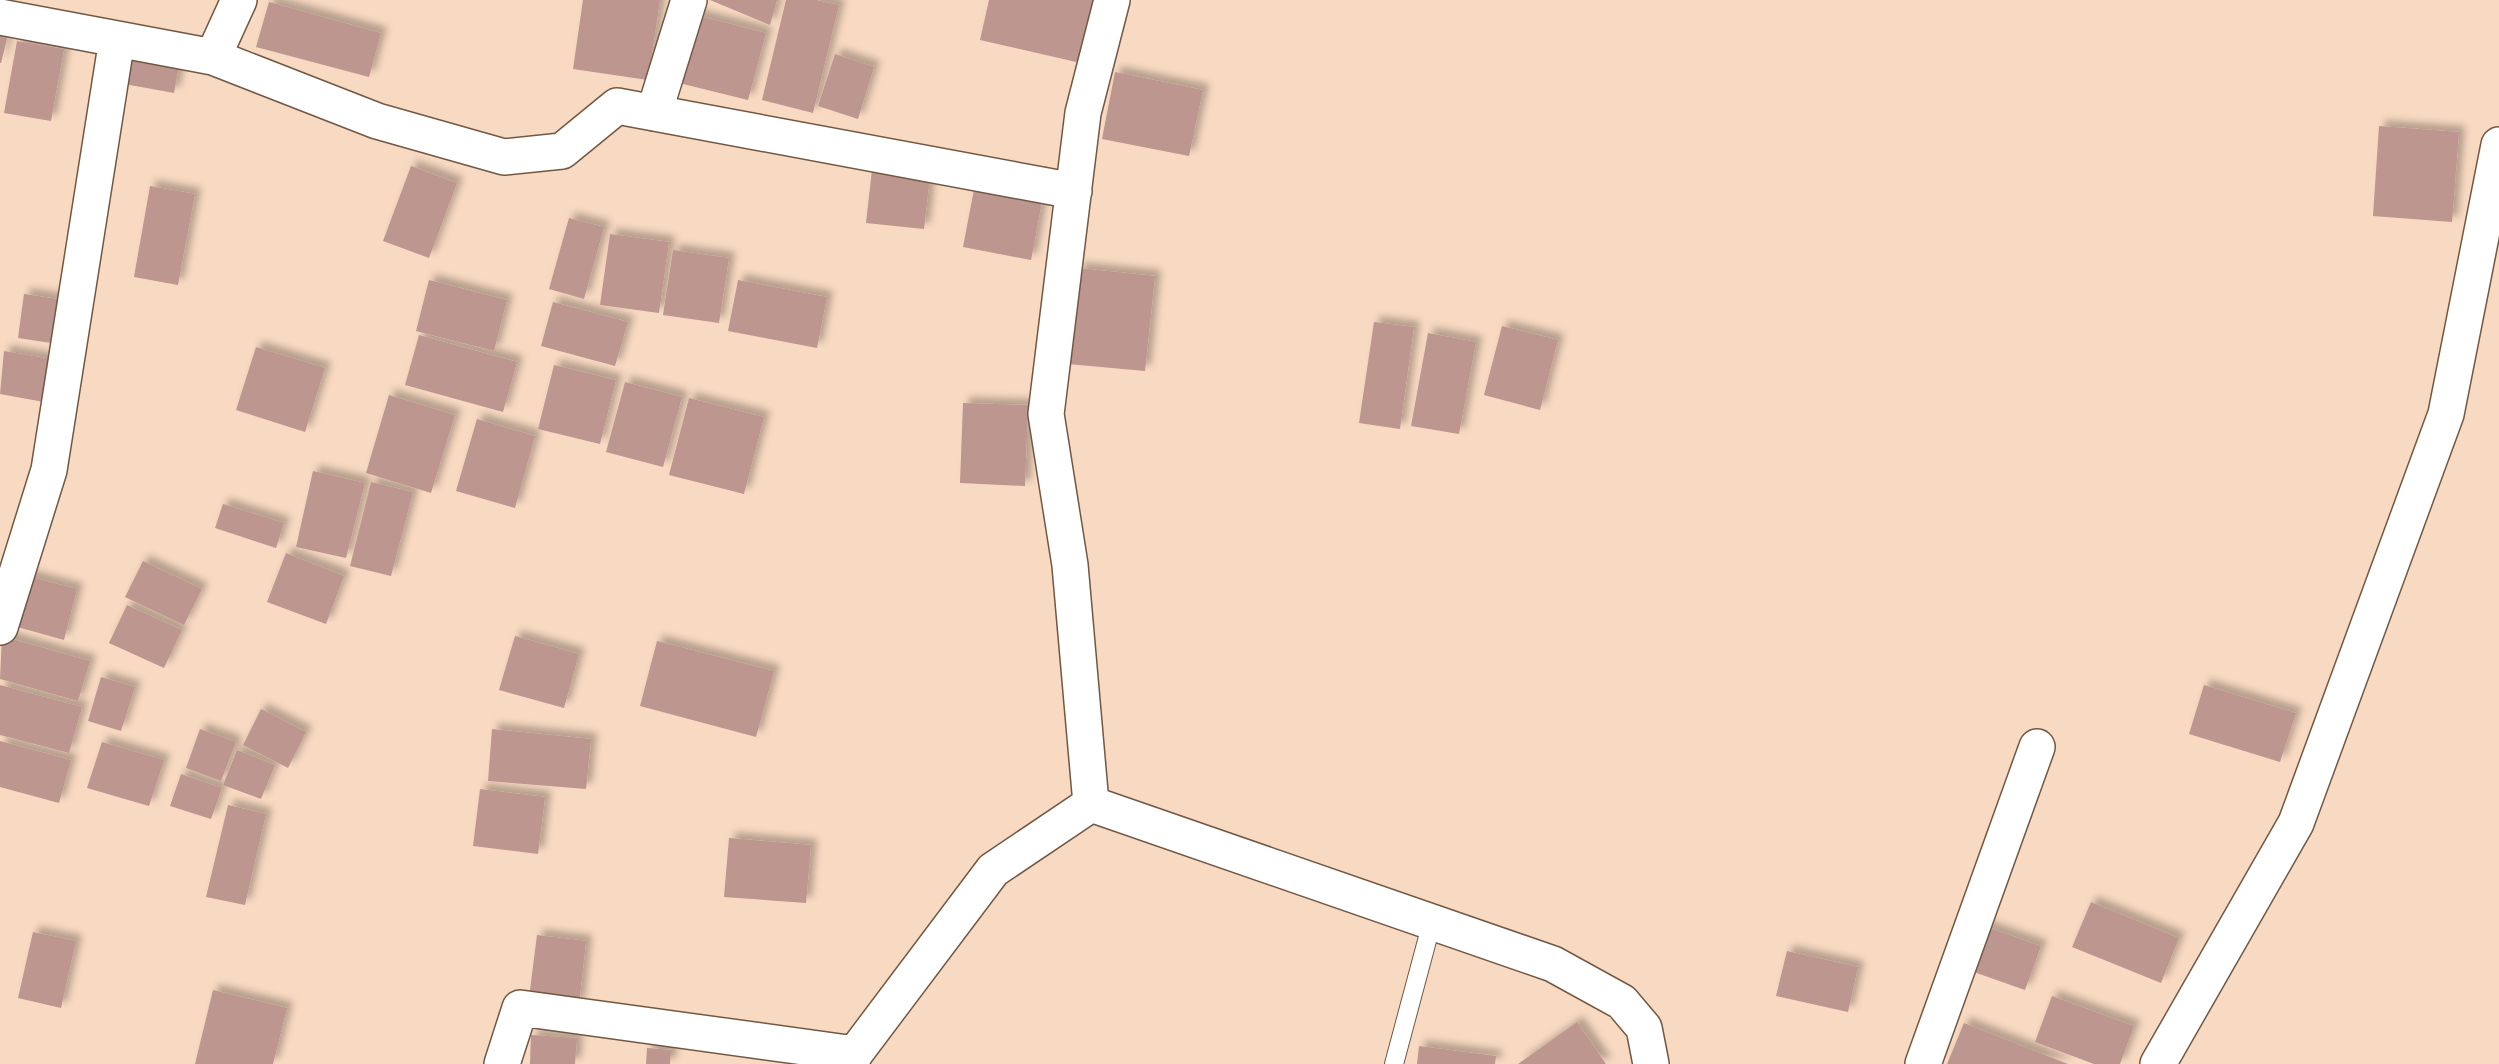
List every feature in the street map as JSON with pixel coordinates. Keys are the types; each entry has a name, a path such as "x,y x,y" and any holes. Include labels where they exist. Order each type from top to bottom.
{"street":[{"path":"213,57 239,0"},
{"path":"654,113 689,0"},
{"path":"1091,804 1070,565 1046,414 1083,113 1112,0"},
{"path":"0,17 213,57 377,121 504,157 562,151 617,106 1074,191"},
{"path":"0,627 49,470 117,39"},
{"path":"2158,1064 2296,823 2446,414 2499,145"},
{"path":"1923,1064 2037,747"},
{"path":"1091,804 1553,964 1622,1002 1644,1028 1651,1064"},
{"path":"502,1064 520,1009 851,1059 993,870 1091,804"}],"lane":[{"path":"1394,1064 1432,922"}],"building":[{"path":"583,0 660,0 648,80 573,69"},
{"path":"710,0 777,0 770,25"},
{"path":"786,0 816,0 839,5 813,113 762,100"},
{"path":"989,0 1100,0 1085,64 980,40"},
{"path":"269,2 381,33 369,77 256,47"},
{"path":"692,14 766,33 748,100 675,82"},
{"path":"0,33 8,35 1,63 0,63"},
{"path":"17,41 64,49 51,121 4,113"},
{"path":"125,49 180,59 174,93 119,83"},
{"path":"835,54 874,67 858,119 818,106"},
{"path":"1115,72 1203,90 1189,156 1102,139"},
{"path":"2379,126 2459,132 2452,222 2373,216"},
{"path":"873,161 931,167 924,229 866,223"},
{"path":"411,166 457,183 429,258 383,241"},
{"path":"976,179 1044,191 1031,260 963,247"},
{"path":"150,186 195,194 178,285 134,277"},
{"path":"569,218 604,227 584,299 549,289"},
{"path":"610,234 669,242 659,313 600,305"},
{"path":"673,250 729,258 719,323 663,315"},
{"path":"1078,268 1155,276 1145,371 1068,364"},
{"path":"429,280 507,300 494,351 416,331"},
{"path":"738,280 827,297 817,348 728,331"},
{"path":"24,294 58,299 51,343 18,338"},
{"path":"553,302 628,322 615,366 541,346"},
{"path":"1374,322 1414,327 1400,429 1359,423"},
{"path":"1502,326 1558,340 1540,410 1484,395"},
{"path":"1428,333 1476,342 1459,434 1411,426"},
{"path":"419,335 517,362 503,412 405,385"},
{"path":"256,347 325,368 305,432 236,410"},
{"path":"4,351 51,359 44,402 0,394"},
{"path":"554,365 616,380 600,444 538,429"},
{"path":"625,382 682,397 663,467 606,452"},
{"path":"389,395 455,415 431,493 366,473"},
{"path":"689,398 764,417 744,494 669,475"},
{"path":"963,403 1028,405 1025,486 960,483"},
{"path":"477,419 535,436 515,508 456,491"},
{"path":"313,471 365,483 346,558 296,547"},
{"path":"371,482 413,492 391,576 350,566"},
{"path":"223,504 284,523 276,548 215,528"},
{"path":"286,553 344,576 326,624 267,602"},
{"path":"143,561 202,589 184,625 125,597"},
{"path":"24,575 77,589 64,640 10,625"},
{"path":"127,605 182,630 164,668 109,643"},
{"path":"2,636 90,661 78,701 0,679"},
{"path":"515,636 579,654 564,708 499,690"},
{"path":"657,641 774,671 756,737 640,706"},
{"path":"101,677 135,687 121,731 88,721"},
{"path":"0,685 82,707 69,753 0,735"},
{"path":"2204,685 2296,713 2280,762 2189,734"},
{"path":"261,709 306,732 288,768 243,745"},
{"path":"200,729 236,742 221,781 186,768"},
{"path":"492,729 591,739 586,789 488,781"},
{"path":"0,741 71,760 59,803 0,787"},
{"path":"102,742 164,760 149,806 87,788"},
{"path":"237,750 275,765 261,799 223,785"},
{"path":"181,774 222,788 211,819 170,806"},
{"path":"480,789 545,797 538,854 473,846"},
{"path":"228,805 266,814 245,905 206,897"},
{"path":"729,838 811,845 806,903 724,897"},
{"path":"2091,902 2179,938 2161,983 2072,947"},
{"path":"1984,926 2041,946 2025,990 1968,970"},
{"path":"33,932 76,941 61,1008 18,998"},
{"path":"537,935 586,941 579,1005 529,998"},
{"path":"1787,951 1858,967 1848,1012 1776,996"},
{"path":"213,990 287,1008 273,1064 195,1064"},
{"path":"2052,996 2134,1026 2120,1064 2094,1064 2035,1042"},
{"path":"1577,1022 1606,1064 1518,1064"},
{"path":"1964,1023 2068,1064 1947,1064"},
{"path":"531,1035 577,1038 575,1064 530,1064"},
{"path":"1419,1046 1496,1056 1495,1064 1417,1064"},
{"path":"647,1048 671,1050 670,1064 646,1064"}]}
